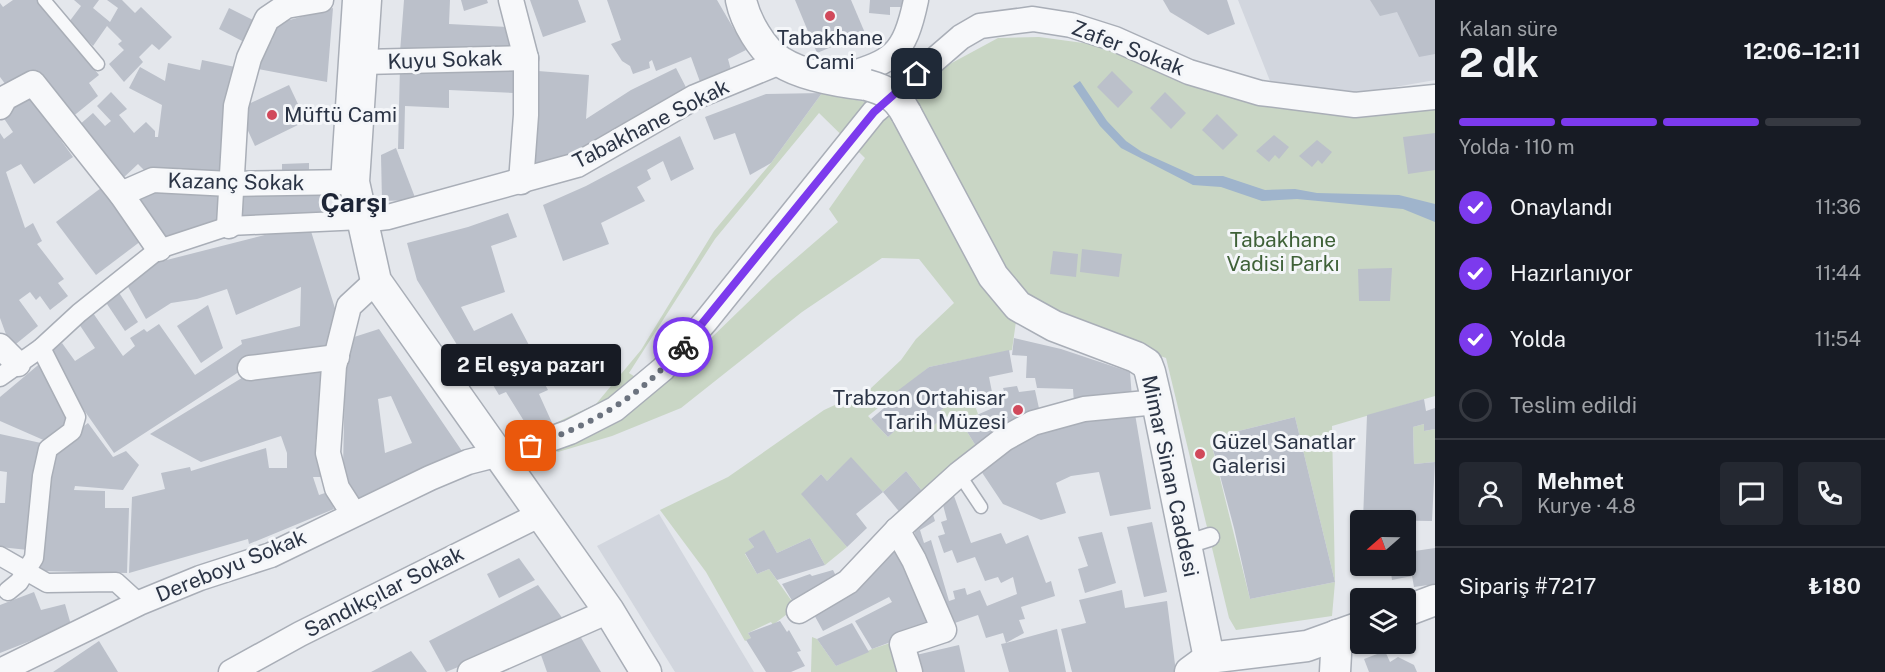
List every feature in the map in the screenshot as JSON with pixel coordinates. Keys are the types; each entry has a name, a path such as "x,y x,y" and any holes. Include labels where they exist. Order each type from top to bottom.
{"street":[{"path":"229,226 236,106 249,58 267,19 286,6 321,0"},
{"path":"366,0 363,63 345,182 362,220 376,281 539,515 609,611 646,672"},
{"path":"511,0 526,58 526,115 520,182"},
{"path":"741,0 743,12 763,44 780,62 852,83 864,70 896,54 909,31 916,0"},
{"name":"Zafer Sokak","path":"498,456 570,432 615,409 663,369 706,321 874,112 961,37 980,26 1033,19 1071,25 1115,39 1189,72 1260,93 1355,105 1435,97"},
{"name":"Kuyu Sokak","path":"363,63 526,58"},
{"name":"Tabakhane Sokak","path":"362,220 388,218 577,165 695,97 780,62"},
{"path":"2,99 33,83 121,194 159,249"},
{"name":"Mimar Sinan Caddesi","path":"852,83 884,90 899,101 993,276 1018,306 1054,326 1137,357 1147,364 1197,541 1204,668"},
{"name":"Kazanç Sokak","path":"121,194 153,180 230,184 345,182"},
{"path":"0,346 9,371 41,348 159,249 229,226 362,220"},
{"path":"353,513 337,488 328,453 337,357 349,306 376,281"},
{"path":"8,591 19,582 34,558 42,476 48,449 72,430 76,417 41,348"},
{"path":"250,368 337,357"},
{"path":"799,611 848,582 897,530 959,474 1004,439 1034,423 1084,410 1157,402"},
{"name":"Dereboyu Sokak","path":"0,671 139,603 200,578 271,555 353,513 468,462 498,456"},
{"name":"Sandıkçılar Sokak","path":"231,672 300,634 539,515"},
{"path":"897,530 914,560 944,630 902,644 910,672"},
{"path":"0,556 47,583 116,582 139,603"},
{"path":"1416,607 1435,600"},
{"path":"470,672 609,611"},
{"path":"1307,646 1334,670 1349,631"},
{"path":"1204,668 1307,646 1349,631"}],"lane":[{"path":"44,0 98,64"},
{"path":"345,182 349,0"},
{"path":"959,474 981,507"}],"shaded area":[{"path":"1238,0 1435,0 1435,80 1355,94 1272,86"},
{"path":"659,514 754,672 675,672 597,546"}],"green space":[{"name":"Tabakhane Vadisi Parkı","path":"1039,37 1098,45 1181,78 1435,101 1435,396 1332,426 1335,582 1332,616 1236,630 1229,618 1166,358 1018,307 1012,350 929,367 868,416 888,437 910,417 921,427 929,421 933,426 945,416 940,411 949,404 972,397 978,414 961,422 979,451 926,496 906,471 883,492 851,458 827,481 821,474 802,494 847,547 825,565 810,538 777,553 764,531 748,539 754,547 745,554 757,574 769,569 796,607 773,625 771,622 748,633 751,638 745,641 706,572 660,510 728,477 824,410 870,389 901,360 916,339 954,303 919,259 882,258 802,312 681,408 612,436 558,452 532,434 596,404 641,350 714,231 771,163 822,93 901,109 914,61 911,85 998,38","holes":["819,113 865,158 829,209 838,222 772,279 710,339 640,380 629,373 715,239","1295,417 1335,582 1250,599 1210,438"]},
{"path":"1424,424 1424,431 1435,429 1435,462 1414,464 1413,427"},
{"path":"812,637 817,639 836,666 872,649 899,640 909,672 811,672"}],"water":[{"path":"1080,81 1107,121 1126,141 1142,152 1195,176 1223,176 1265,190 1295,189 1317,193 1399,195 1435,204 1435,222 1403,209 1297,199 1262,201 1221,187 1193,185 1121,148 1100,126 1073,86"}],"building":[{"path":"13,0 39,0 99,75 89,83 98,96 71,118 37,77 9,89 0,77 0,3 3,7"},
{"path":"74,0 99,0 93,8 110,22 118,8 107,0 122,0 135,13 141,7 172,37 159,50 152,44 139,57 143,62 124,82 109,64 124,50 118,44 122,41 107,26 93,46 69,22 81,6"},
{"path":"404,0 450,0 449,24 508,27 513,52 400,52"},
{"path":"461,0 487,0 488,3 464,11"},
{"path":"530,0 578,0 586,22 543,37"},
{"path":"607,0 717,0 746,50 728,59 734,81 703,90 691,57 656,71 652,60 649,62 650,68 633,74 630,66 622,61 611,44 621,40"},
{"name":"Tabakhane Cami","path":"795,0 851,0 865,33 817,53"},
{"path":"870,0 908,0 906,7 890,7 890,15 869,13"},
{"path":"1163,0 1227,0 1235,24 1208,35 1170,12"},
{"path":"1370,0 1435,0 1435,54 1419,57 1397,12 1380,16"},
{"path":"229,8 259,23 248,44 219,29"},
{"path":"333,8 327,82 258,69 264,43 272,41 275,24"},
{"path":"202,60 235,67 224,175 144,170 138,164 122,179 78,126 93,113 105,126 111,121 97,106 111,92 127,109 119,115 134,133 146,122 155,131 155,137 158,137 162,105 129,88 140,67 165,81 168,63 200,70"},
{"path":"400,66 514,67 514,93 449,90 449,108 405,106 404,149 398,149"},
{"path":"676,68 691,97 583,156 534,168 538,71 589,75 586,119 631,90"},
{"path":"1112,71 1133,92 1118,108 1097,87"},
{"name":"Müftü Cami","path":"289,85 306,121 255,146 238,109"},
{"path":"1165,92 1186,113 1171,129 1150,108"},
{"path":"822,93 771,163 750,175 735,133 714,140 705,117 766,94"},
{"path":"30,97 73,157 34,184 21,164 6,172 25,228 33,223 42,241 37,244 64,279 58,283 68,296 50,310 40,296 36,300 30,292 19,300 38,326 11,348 0,318 0,133 4,139 13,132 1,114"},
{"path":"1217,114 1238,135 1223,150 1202,130"},
{"path":"1435,133 1435,170 1408,174 1403,137"},
{"path":"1274,135 1289,147 1279,159 1275,155 1269,162 1256,151"},
{"path":"680,136 694,169 671,181 663,161 647,170 651,179 637,187 645,201 601,223 609,244 563,261 543,205 586,186"},
{"path":"1317,140 1332,152 1322,164 1318,160 1312,167 1299,156"},
{"path":"396,148 416,200 382,201 381,155"},
{"path":"309,163 309,178 282,178 282,164"},
{"path":"101,188 141,241 96,275 56,222"},
{"path":"147,188 222,189 222,221 156,239 134,194"},
{"path":"239,190 321,192 321,216 240,217"},
{"path":"508,213 517,237 491,246 505,292 461,307 474,331 512,313 530,347 526,349 548,390 539,394 553,425 532,434 506,392 499,395 484,370 475,374 417,280 407,243 468,227"},
{"path":"310,228 338,318 329,353 248,366 114,453 58,373 63,370 50,351 62,343 75,361 95,348 79,324 93,313 123,356 135,346 130,338 144,329 147,332 159,324 195,375 242,344 241,340 300,326 301,287 236,315 227,289 197,299 171,303 146,319 127,285 155,263 284,230"},
{"path":"1082,249 1122,254 1119,277 1080,272"},
{"path":"1053,251 1078,254 1076,277 1050,274"},
{"path":"1392,268 1390,301 1359,301 1358,269"},
{"path":"118,291 138,322 125,331 105,301"},
{"path":"208,305 223,348 201,363 177,326"},
{"path":"379,329 466,457 355,505 343,468 345,375 351,338","holes":["391,396 412,443 385,453 378,399"]},
{"path":"1014,338 1061,349 1130,372 1132,398 1074,403 1073,389 1037,388 1035,378 1026,378 1027,356 1012,355"},
{"path":"1009,350 1013,372 989,377 992,392 949,404 940,411 945,416 933,426 929,421 921,427 910,417 888,437 871,419 896,398 892,395 929,367"},
{"path":"43,361 68,425 48,442 0,421 0,397"},
{"path":"323,365 315,447 323,448 324,477 313,477 319,495 328,492 334,509 249,544 248,539 129,573 132,497 165,489 161,473 190,467 191,471 266,448 269,468 287,468 287,453 281,436 201,462 150,434 250,373"},
{"path":"1017,386 1019,392 1035,390 1040,413 979,451 961,422 995,407 994,396 1005,394 1003,388"},
{"path":"1424,399 1426,411 1435,408 1435,429 1424,431 1424,424 1413,427 1414,464 1435,462 1432,521 1416,521 1416,510 1363,510 1367,415"},
{"path":"1134,408 1151,509 1110,516 1099,472 1071,476 1056,483 1066,513 1041,520 1003,504 977,465 1024,435"},
{"path":"1295,417 1335,582 1250,599 1210,438"},
{"path":"88,423 113,457 126,451 139,465 123,490 75,486 74,490 105,491 105,508 129,508 127,573 40,571 53,450"},
{"path":"0,434 41,443 33,474 28,550 0,547 0,503 5,503 7,472 0,471"},
{"path":"851,457 883,492 856,514 867,528 847,547 801,494 821,474 827,481"},
{"path":"906,471 926,496 902,515 883,492"},
{"path":"954,496 971,543 1001,533 1006,544 1028,535 1046,583 1051,581 1055,596 1021,607 1025,619 1019,620 1024,633 1006,643 1003,633 986,638 978,615 949,625 912,526 931,508 935,521 920,530 924,543 931,540 949,601 955,599 953,591 965,588 967,595 980,590 987,606 1017,594 1013,577 1001,583 998,577 985,581 975,557 957,563 952,550 944,553 938,536 945,534 941,522 947,520 943,505"},
{"path":"1152,522 1167,592 1144,597 1127,527"},
{"path":"764,530 777,553 810,538 825,565 777,580 769,569 757,574 745,553 754,547 748,539"},
{"path":"1102,532 1116,583 1085,593 1078,569 1088,566 1078,537"},
{"path":"898,541 936,625 872,649 855,621 892,602 889,597 823,631 812,611"},
{"path":"1435,548 1435,584 1414,587 1412,576 1416,576 1416,551"},
{"path":"519,558 535,580 499,598 487,574"},
{"path":"833,570 839,582 796,607 782,584 810,574 812,576"},
{"path":"1391,576 1412,576 1392,580"},
{"path":"538,585 566,623 446,672 429,641"},
{"path":"1122,590 1125,608 1167,601 1176,672 1072,672 1061,629 1086,623 1079,600"},
{"path":"34,592 41,610 65,604 71,625 0,653 0,605"},
{"path":"780,621 787,632 789,630 801,651 797,652 805,666 791,672 766,672 746,640 751,638 748,633"},
{"path":"852,623 869,652 836,666 817,639"},
{"path":"1057,629 1066,672 1009,672 1001,644"},
{"path":"580,636 601,672 547,672 541,655"},
{"path":"99,641 118,672 53,672"},
{"path":"959,645 965,672 921,672 916,655"},
{"path":"411,651 427,672 371,672"},
{"path":"1377,654 1386,654 1390,662 1398,657 1414,665 1417,672 1369,672 1364,659"}],"way so far":[{"path":"531,446 570,432 615,409 663,369 683,347"}],"place":[{"name":"Tabakhane Cami","path":"830,16"},
{"name":"Müftü Cami","path":"272,115"},
{"name":"Trabzon Ortahisar Tarih Müzesi","path":"1018,410"},
{"name":"2 El eşya pazarı","path":"531,446"},
{"name":"Güzel Sanatlar Galerisi","path":"1200,454"}],"district":[{"name":"Çarşı","path":"354,203"}],"route":[{"path":"683,347 874,112 917,74"}]}
